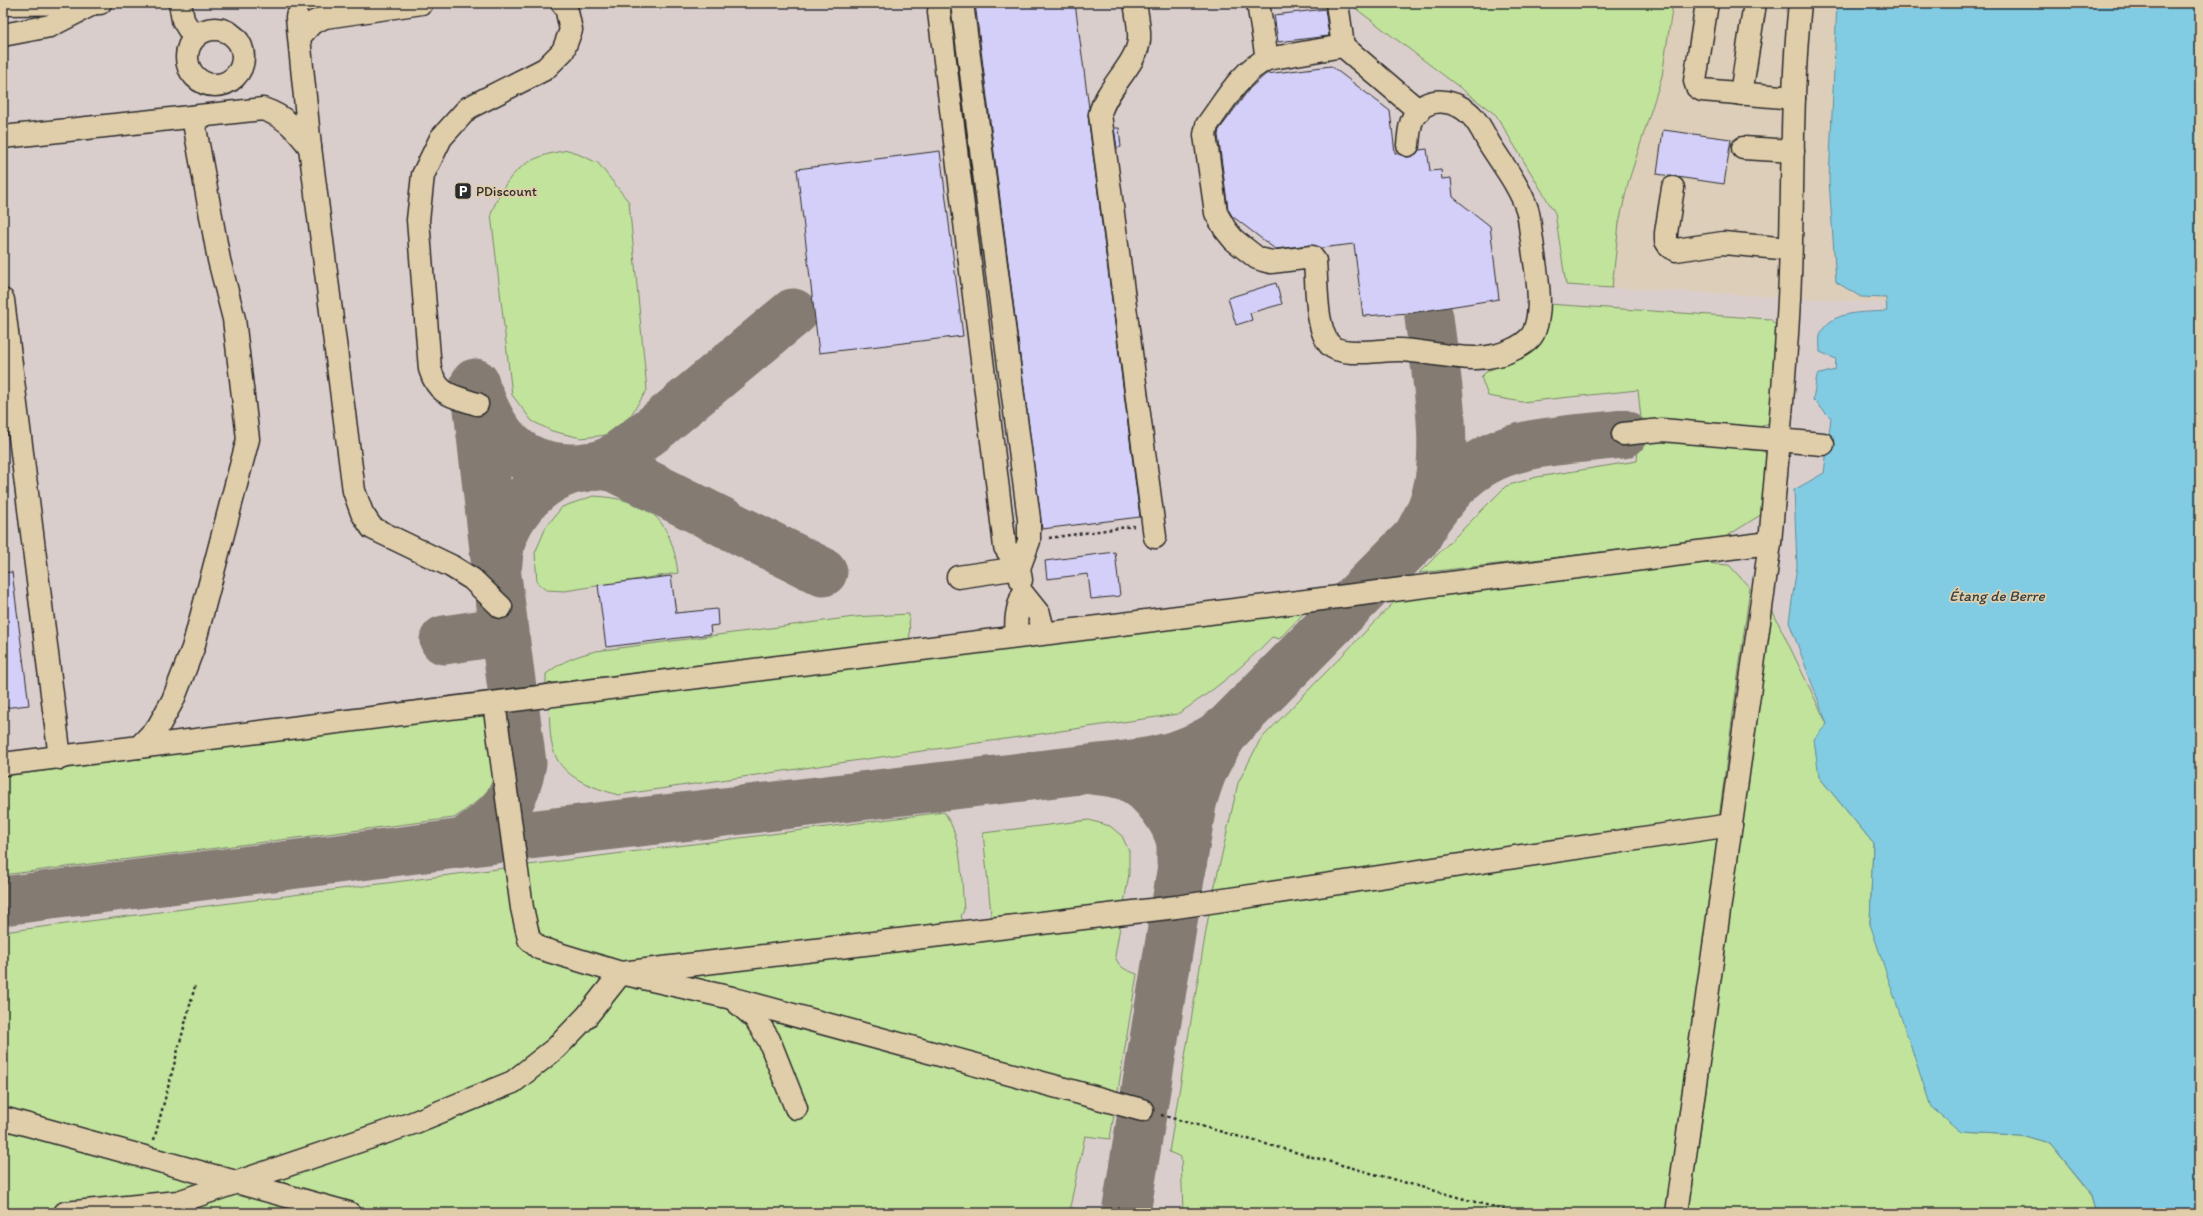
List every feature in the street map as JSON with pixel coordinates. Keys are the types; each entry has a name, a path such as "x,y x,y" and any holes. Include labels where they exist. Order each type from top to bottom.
{"lane":[{"path":"3,4 97,3"},
{"path":"3,35 50,26 97,3"},
{"path":"180,3 183,20 194,38"},
{"path":"422,3 325,16 312,23 298,27 310,147 354,491 362,513 372,528 451,566 472,580 502,607"},
{"path":"477,404 442,390 434,382 430,369 418,220 423,176 441,138 468,108 545,69 563,51 571,30 566,7 562,3"},
{"path":"940,3 939,12 1005,547 1019,568 1023,594 1016,616 1017,636"},
{"path":"962,3 1028,512 1029,540 1019,568"},
{"path":"1136,3 1139,41 1137,48 1135,54 1103,101 1100,114 1155,530"},
{"path":"1260,3 1267,59"},
{"path":"1337,3 1343,46 1419,111"},
{"path":"1707,3 1695,80 1697,87 1702,90 1794,98"},
{"path":"1741,94 1755,3"},
{"path":"1677,1213 1770,543 1779,441 1790,249 1796,46 1800,3"},
{"path":"1343,46 1267,59 1245,72 1208,125 1205,135 1216,213 1225,230 1234,240 1263,260 1271,262 1312,257 1315,261 1320,318 1323,332 1330,344 1337,350 1349,353 1400,350 1471,360 1506,354 1524,344 1535,330 1538,315 1538,286 1528,211 1522,195 1474,117 1462,106 1447,101 1434,101 1419,111 1414,116 1409,128 1408,145"},
{"path":"3,137 263,109 278,115 295,128 310,147"},
{"path":"139,747 158,727 173,700 193,648 248,439 234,319 219,260 193,117"},
{"path":"1743,148 1793,151"},
{"path":"1673,188 1666,233 1666,241 1670,247 1682,250 1723,243 1790,249"},
{"path":"3,300 60,758"},
{"path":"1623,434 1662,430 1823,444"},
{"path":"3,764 494,703 1044,632 1770,543"},
{"path":"958,577 1019,568"},
{"path":"1023,594 1040,614 1044,632"},
{"path":"494,703 522,908 529,939 539,948 621,973 732,998 1142,1110"},
{"path":"65,1213 178,1202 413,1123 513,1082 556,1048 587,1016 621,973 1176,907 1731,825"},
{"path":"732,998 755,1018 770,1040 796,1108"},
{"path":"3,1118 349,1213"}],"path":[{"path":"1029,540 1155,530"},
{"path":"149,1159 196,986"},
{"path":"1142,1110 1515,1213"}],"shaded area":[{"path":"3,3 1353,3 1355,8 1495,115 1555,213 1566,285 1887,303 1887,311 1862,311 1836,359 1824,473 1794,490 1797,566 1790,622 1827,724 2092,1196 2097,1213 3,1213"}],"green space":[{"path":"1353,3 1673,3 1662,76 1628,183 1619,223 1612,288 1566,285 1555,213 1496,115 1355,8"},
{"path":"569,150 598,163 629,202 647,390 629,418 607,435 581,438 552,431 532,421 512,395 491,214 504,187 520,168 540,157"},
{"path":"1548,304 1770,319 1780,330 1771,422 1758,428 1641,419 1638,390 1522,402 1488,396 1481,377 1489,370 1515,361 1525,353 1534,341"},
{"path":"1639,437 1764,451 1770,463 1762,514 1724,538 1419,573 1506,486 1537,477 1637,461"},
{"path":"593,496 628,501 642,507 654,515 663,525 670,538 675,554 678,573 565,591 546,590 537,583 535,553 546,527 562,507"},
{"path":"1704,563 1729,565 1750,588 1720,810 1714,900 1672,1213 1183,1213 1181,1157 1169,1152 1210,907 1238,783 1260,740 1397,599"},
{"path":"1772,610 1827,724 1819,777 1873,843 1870,924 1961,1132 2019,1135 2050,1144 2092,1196 2097,1213 1685,1213 1700,1136 1748,769"},
{"path":"1306,611 1279,639 1272,637 1250,659 1227,678 1178,714 618,795 580,781 564,769 558,761 551,741 549,706"},
{"path":"909,614 910,643 546,689 546,674 552,669 582,655 596,651 854,617"},
{"path":"489,714 495,758 495,775 493,782 481,797 454,818 3,875 3,776"},
{"path":"944,812 955,834 958,846 964,910 961,916 969,939 976,942 986,938 992,924 983,833 1089,820 1110,826 1122,836 1129,851 1129,874 1115,956 1121,966 1126,970 1137,974 1110,1139 1085,1136 1070,1207 1081,1211 1081,1213 3,1213 3,932"}],"water":[{"name":"Étang de Berre","path":"1837,3 2200,3 2200,1213 2097,1213 2092,1195 2050,1144 2019,1135 1961,1132 1931,1107 1870,924 1873,843 1819,777 1814,739 1827,724 1789,622 1797,566 1794,490 1824,473 1831,418 1813,400 1817,375 1835,370 1836,359 1820,352 1820,336 1825,327 1831,321 1839,317 1849,314 1887,311 1886,298 1861,297 1836,282 1829,180"}],"building":[{"path":"975,3 1075,3 1089,108 1088,116 1140,517 1042,529"},
{"path":"1325,9 1329,36 1278,42 1274,15"},
{"path":"1331,66 1390,111 1395,153 1407,157 1413,156 1419,150 1427,149 1430,171 1441,170 1442,179 1451,178 1453,197 1490,226 1499,299 1411,313 1363,316 1354,244 1320,248 1310,245 1275,249 1232,216 1228,209 1218,135 1219,130 1250,88 1266,74"},
{"path":"1114,128 1119,128 1121,147 1117,148"},
{"path":"1663,130 1731,139 1724,184 1657,174"},
{"path":"940,151 963,336 819,353 797,169"},
{"path":"1276,283 1282,304 1250,313 1252,320 1236,325 1228,298"},
{"path":"1115,552 1120,596 1091,599 1088,574 1047,579 1045,561"},
{"path":"12,572 29,705 3,708 3,573"},
{"path":"671,576 676,613 717,609 718,625 710,626 711,634 606,647 598,585"}],"taxiway":[{"path":"597,466 612,460 656,427 793,313"},
{"path":"3,901 512,837 1146,762 1178,755 1193,749 1212,739 1228,728 1417,537 1423,527 1436,495 1442,454 1442,431 1438,383 1429,317"},
{"path":"473,836 500,814 506,806 516,787 522,763 497,576 475,383"},
{"path":"480,397 497,430 507,443 518,453 547,465 564,468 584,468"},
{"path":"1430,514 1461,478 1485,461 1500,454 1516,449 1552,442 1623,434"},
{"path":"498,563 501,544 507,526 517,510 529,496 560,474 578,468 602,466 615,468 823,572"},
{"path":"444,640 505,631"},
{"path":"1126,1213 1192,804 1198,783 1206,764 1215,746 1228,728"},
{"path":"1092,770 1106,771 1129,777 1146,788 1154,796 1169,815 1179,835 1181,844 1181,862"}],"place":[{"name":"PDiscount","path":"463,191"}]}
